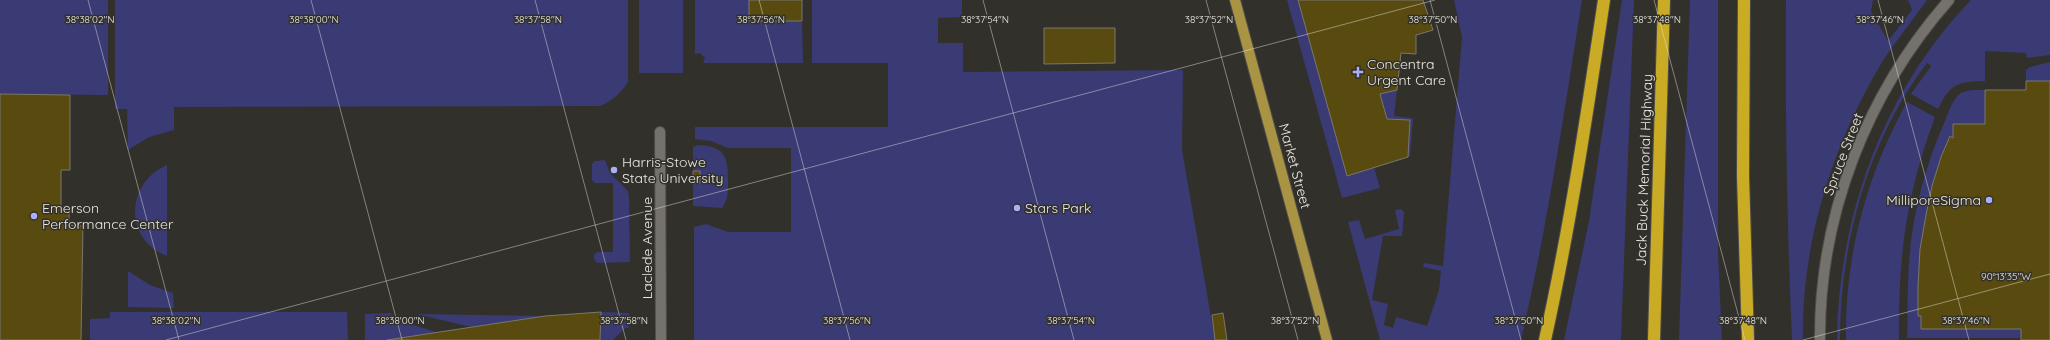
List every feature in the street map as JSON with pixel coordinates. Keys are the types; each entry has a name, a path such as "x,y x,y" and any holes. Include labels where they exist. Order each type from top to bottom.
{"highway":[{"path":"1545,340 1564,255 1604,0"},
{"name":"Jack Buck Memorial Highway","path":"1654,340 1664,0"},
{"path":"1744,0 1744,176 1748,340"}],"main road":[{"name":"Market Street","path":"1236,0 1327,340"}],"street":[{"name":"Spruce Street","path":"1820,340 1824,268 1838,207 1856,152 1876,109 1896,73 1922,33 1950,0"},
{"name":"Laclede Avenue","path":"660,132 661,340"}],"shaded area":[{"path":"0,0 108,0 108,95 0,94"},
{"path":"115,0 628,0 628,82 616,96 600,106 174,107 174,130 149,137 128,150 127,109 115,109"},
{"path":"639,0 683,0 683,73 639,73"},
{"path":"695,0 749,0 749,21 802,21 803,63 703,63 705,58 700,53 695,54"},
{"name":"Stars Park","path":"812,0 962,0 962,17 938,18 938,43 963,43 963,72 1183,70 1182,150 1215,340 694,340 694,227 706,224 728,232 791,232 791,148 728,148 711,141 695,139 695,127 888,127 888,63 812,63"},
{"path":"1287,0 1298,0 1347,175 1374,167 1380,188 1342,198"},
{"path":"1454,0 1582,0 1539,256 1521,340 1380,340 1348,222 1359,220 1365,239 1399,229 1395,210 1401,209 1404,212 1402,236 1383,236 1372,300 1388,304 1384,325 1393,328 1396,317 1427,326 1439,290 1441,271 1423,267 1424,263 1443,266 1462,37"},
{"path":"1622,0 1634,0 1621,340 1564,340 1589,221"},
{"path":"1690,0 1718,0 1718,253 1722,340 1679,340"},
{"path":"1786,0 1873,0 1871,11 1888,41 1912,10 1908,0 1927,0 1883,60 1861,100 1846,132 1833,166 1813,234 1807,269 1803,340 1792,340 1787,170"},
{"path":"1971,0 2050,0 2050,55 2027,58 2026,53 1985,51 1985,81 1961,83 1951,89 1938,109 1911,94 1931,66 1927,63 1906,93 1889,125 1861,194 1845,267 1841,304 1840,340 1837,340 1839,293 1846,247 1857,202 1872,157 1891,114 1914,74 1940,35"},
{"path":"2050,62 2050,81 2026,81 2026,70 2030,67"},
{"path":"1397,90 1394,116 1413,118 1410,157 1408,157 1410,120 1387,119 1380,94"},
{"path":"1973,90 1985,90 1985,124 1953,124 1953,138 1949,137 1934,180 1924,225 1921,247 1918,316 1921,316 1922,329 2021,329 2021,338 1907,338 1911,242 1923,180 1953,102 1961,93"},
{"path":"1907,102 1935,117 1917,173 1906,227 1900,281 1899,340 1846,340 1846,309 1849,278 1861,217 1880,158"},
{"path":"698,145 719,150 725,158 728,171 728,191 726,201 722,208 693,206 693,183 700,183 699,171 693,171 693,147"},
{"path":"605,160 610,173 628,191 630,262 597,263 594,259 594,255 597,252 613,252 613,183 595,183 592,180 592,164 595,161"},
{"path":"167,165 167,256 153,248 143,237 137,225 135,211 137,197 144,184 153,173"},
{"path":"128,271 150,285 173,293 174,308 128,307"},
{"path":"110,312 347,312 348,340 90,340 90,319 110,318"},
{"path":"601,312 629,313 629,328 625,328 613,340 600,340"},
{"path":"390,313 404,322 439,333 387,340 365,340 365,314"},
{"path":"416,314 545,316 471,327"}],"building":[{"path":"749,0 802,0 802,21 749,21"},
{"name":"Concentra Urgent Care","path":"1298,0 1423,0 1433,30 1416,35 1416,54 1401,53 1397,90 1380,94 1387,119 1410,120 1408,157 1347,176"},
{"path":"1044,28 1115,28 1115,63 1044,64"},
{"name":"MilliporeSigma","path":"2026,81 2050,81 2050,340 2021,340 2021,329 1921,329 1921,316 1918,316 1920,249 1932,186 1941,157 1950,136 1953,138 1953,124 1985,124 1985,90 2026,90"},
{"name":"Emerson Performance Center","path":"0,94 70,95 70,170 61,170 61,207 69,207 69,225 83,226 81,340 0,340"},
{"path":"693,171 700,171 700,183 693,183"},
{"path":"601,312 600,340 387,340 545,316"},
{"path":"1223,313 1227,340 1215,340 1212,315"}],"place":[{"name":"Concentra Urgent Care","path":"1358,72"},
{"name":"Harris-Stowe State University","path":"614,170"},
{"name":"MilliporeSigma","path":"1989,200"},
{"name":"Stars Park","path":"1017,208"},
{"name":"Emerson Performance Center","path":"34,216"}]}
